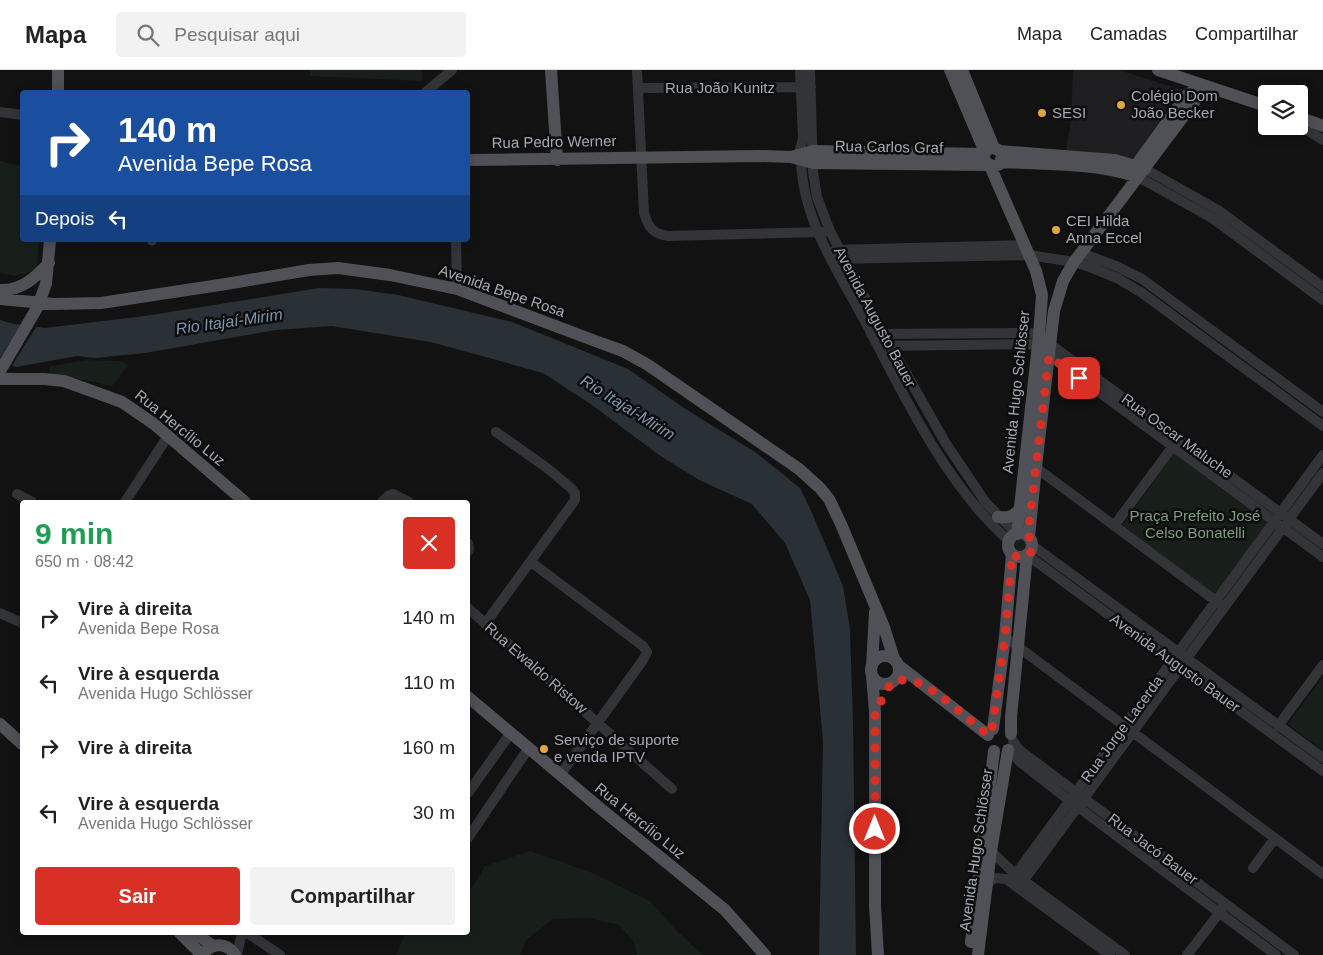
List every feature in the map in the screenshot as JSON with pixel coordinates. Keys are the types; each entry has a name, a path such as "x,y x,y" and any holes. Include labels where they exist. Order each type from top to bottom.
{"main road":[{"path":"58,70 58,90"},
{"path":"551,70 557,160"},
{"path":"950,70 992,157"},
{"path":"962,70 992,157"},
{"path":"1158,70 1258,103"},
{"name":"Avenida Hugo Schlösser","path":"1023,543 1020,509 1024,459 1044,346 1063,280 1186,96 1201,85"},
{"path":"1308,121 1323,126"},
{"name":"Rua Pedro Werner","path":"470,160 557,160 641,157"},
{"name":"Rua Carlos Graf","path":"641,157 992,157 1066,161 1115,160 1137,171"},
{"name":"Avenida Hugo Schlösser","path":"978,955 986,884 1010,743 1010,717 1017,647 1023,543 1036,467 1044,346 1042,294 1036,271 992,157"},
{"path":"1,372 30,321 46,284 50,242"},
{"path":"0,290 17,288 36,276 49,262"},
{"name":"Avenida Bepe Rosa","path":"0,299 54,304 101,303 218,286 309,270 338,268 390,275 457,290 598,342 635,358 661,374 799,469 820,488 835,509 896,662"},
{"name":"Rua Hercílio Luz","path":"1,372 55,380 88,389 122,402 143,415 243,500"},
{"path":"998,517 1008,518 1020,509"},
{"path":"990,732 1003,727 1010,743 1001,752 994,751 989,746 990,732 1005,637 1012,554 1009,548 1023,543"},
{"name":"Avenida Bepe Rosa","path":"875,606 872,670 875,712 875,906 878,955"},
{"path":"924,685 908,681 886,684 878,682 872,670 876,660 883,656 896,662 924,685 990,732"},
{"path":"875,712 899,673 896,662"},
{"name":"Rua Hercílio Luz","path":"470,699 528,749 725,910 765,955"},
{"path":"0,716 20,737"},
{"path":"0,724 20,737"},
{"name":"Avenida Hugo Schlösser","path":"969,955 994,751"},
{"path":"182,935 202,955 208,948 218,946"},
{"path":"199,935 218,946 229,948 236,955"}],"street":[{"path":"428,90 452,70"},
{"path":"637,70 644,213 650,228 659,235 668,236 830,231"},
{"name":"Avenida Augusto Bauer","path":"800,70 806,87"},
{"name":"Avenida Augusto Bauer","path":"810,70 806,87 803,138 804,191 818,232 871,334 919,420 952,474 985,518 1108,600 1183,655 1231,698"},
{"name":"Rua João Kunitz","path":"638,88 806,87"},
{"path":"0,112 20,115"},
{"path":"1308,131 1323,140"},
{"name":"Avenida Augusto Bauer","path":"804,157 830,231 884,334 928,415 961,468 998,517 1023,543 1101,610 1176,664 1278,726 1323,758"},
{"path":"1137,171 1215,214 1278,260 1323,287"},
{"path":"456,242 457,290"},
{"path":"829,255 1027,250 1077,258 1125,270 1162,293 1323,412"},
{"path":"1077,258 1117,278 1155,302 1323,426"},
{"path":"1278,260 1323,300"},
{"path":"1155,302 1162,293"},
{"path":"965,333 965,345"},
{"name":"Rua Oscar Maluche","path":"871,334 1031,333 1044,346 1282,520"},
{"path":"1210,342 1217,334"},
{"name":"Rua Oscar Maluche","path":"878,346 1030,344 1044,346"},
{"path":"1270,387 1277,378"},
{"path":"919,420 928,415"},
{"path":"485,624 575,500 575,493 547,468 496,432"},
{"path":"126,500 168,436"},
{"path":"1114,526 1175,442"},
{"name":"Rua Jorge Lacerda","path":"1017,881 1282,520 1323,455"},
{"path":"1024,459 1220,604"},
{"path":"952,474 961,468"},
{"name":"Rua Jorge Lacerda","path":"1282,520 1323,473"},
{"path":"17,494 28,500"},
{"path":"384,500 393,494 405,500"},
{"path":"1282,520 1323,544"},
{"path":"1282,520 1323,557"},
{"path":"531,562 643,646 647,652 560,775"},
{"path":"1101,610 1108,600"},
{"name":"Rua Ewaldo Ristow","path":"470,610 672,789"},
{"path":"0,613 20,622"},
{"path":"1005,637 1323,874"},
{"path":"1278,726 1323,665"},
{"name":"Avenida Augusto Bauer","path":"1249,710 1323,771"},
{"path":"470,790 510,734"},
{"name":"Rua Jacó Bauer","path":"1010,743 1019,761 1159,854 1294,955"},
{"path":"470,835 528,749"},
{"name":"Rua Jacó Bauer","path":"1077,799 1153,863 1276,955"},
{"path":"1253,868 1275,838"},
{"path":"991,851 1017,881 1080,927 1125,955"},
{"path":"1153,863 1159,854"},
{"path":"986,884 996,878 1017,881"},
{"path":"1188,955 1226,904"},
{"path":"1080,927 1110,955"},
{"path":"218,946 238,935"},
{"path":"236,955 242,935"},
{"path":"248,935 280,955"}],"shaded area":[{"name":"Colégio Dom João Becker","path":"1073,70 1119,70 1182,90 1132,160 1066,151 1071,120"}],"green space":[{"path":"310,70 422,70 422,81 310,76"},
{"path":"0,161 20,166 20,242 39,242 37,270 15,276 0,273"},
{"path":"88,360 120,361 129,365 112,386 50,373 49,368 51,366"},
{"name":"Praça Prefeito José Celso Bonatelli","path":"1174,453 1268,523 1214,595 1122,526"},
{"path":"1021,537 1029,545 1021,553 1013,545"},
{"path":"1323,677 1323,750 1288,724"},
{"path":"530,851 590,872 650,901 675,929 703,955 637,955 634,942 619,925 588,918 553,919 526,940 520,955 396,955 405,935 470,935 470,891 485,866"}],"water":[{"name":"Rio Itajaí-Mirim","path":"319,288 356,289 398,295 512,322 628,369 687,410 755,452 800,488 843,586 850,630 856,955 819,955 823,741 810,600 785,543 752,504 699,480 659,455 592,405 543,373 431,342 332,326 276,330 145,353 95,358 77,356 16,367 0,360 0,320 45,328 145,316"}],"pier":[{"path":"22,322 38,324 11,367 0,363 0,358"}],"place":[{"name":"Colégio Dom João Becker","path":"1121,105"},
{"name":"SESI","path":"1042,113"},
{"name":"CEI Hilda Anna Eccel","path":"1056,230"},
{"name":"Serviço de suporte e venda IPTV","path":"544,749"}],"route":[{"path":"875,829 875,712 891,683 895,680 924,685 988,735 992,729 1005,637 1012,554 1020,558 1027,556 1033,546 1029,537 1029,526 1049,356 1079,378"}]}
